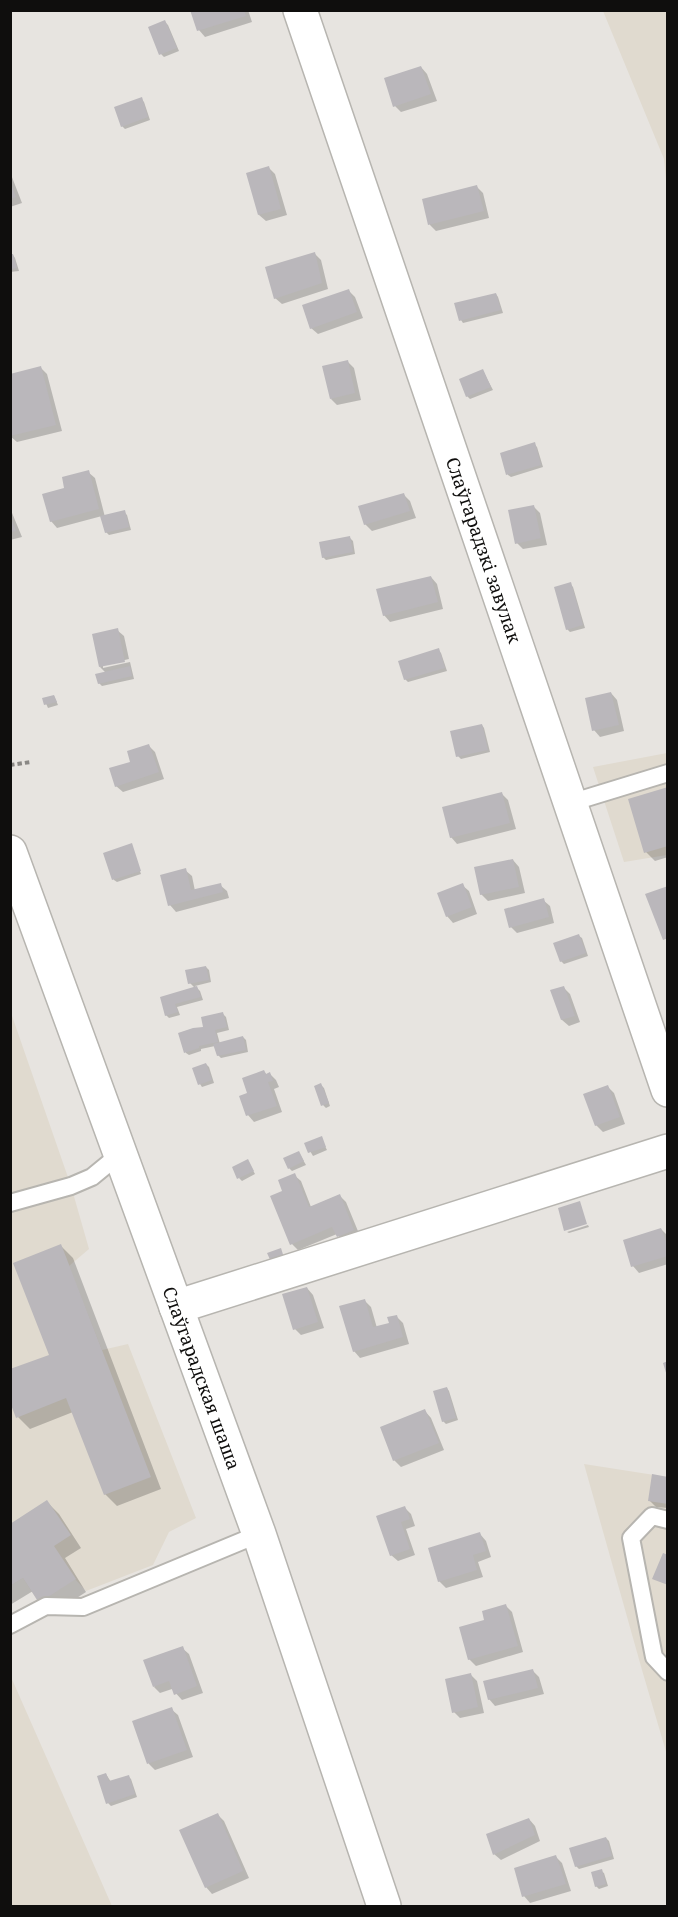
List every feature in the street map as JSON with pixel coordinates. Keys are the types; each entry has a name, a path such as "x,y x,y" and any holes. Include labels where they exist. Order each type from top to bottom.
{"street":[{"name":"Слаўгарадзкі завулак","path":"300,10 668,1090"},
{"name":"Слаўгарадская шаша","path":"10,852 259,1534 384,1906"},
{"path":"176,1307 668,1151"}],"lane":[{"path":"570,803 668,773"},
{"path":"10,1203 70,1186 92,1177 120,1154"},
{"path":"668,1520 652,1516 631,1538 654,1657 668,1672"},
{"path":"10,1625 46,1606 83,1607 259,1534"}],"path":[{"path":"10,765 31,762"}],"shaded area":[{"path":"603,11 667,11 667,191 664,159"},
{"path":"667,753 667,855 624,862 593,767"},
{"path":"10,1010 71,1186 89,1249 69,1266 102,1350 128,1344 196,1518 169,1532 153,1565 86,1591 75,1579 39,1603 23,1578 10,1586"},
{"path":"584,1464 667,1477 667,1755 642,1670"},
{"path":"11,1677 112,1906 11,1906"}],"building":[{"path":"190,10 244,10 246,16 197,31"},
{"path":"165,20 177,48 159,55 148,27"},
{"path":"421,66 431,94 393,107 384,78"},
{"path":"142,97 148,117 121,127 114,107"},
{"path":"269,166 281,209 258,215 246,173"},
{"path":"10,181 16,197 10,199"},
{"path":"477,185 484,211 428,225 422,199"},
{"path":"315,252 322,283 274,299 265,267"},
{"path":"10,254 13,254 17,268 10,269"},
{"path":"349,289 357,312 310,329 302,305"},
{"path":"496,293 501,310 459,321 454,303"},
{"path":"348,360 355,393 330,399 322,366"},
{"path":"41,366 56,425 10,436 10,374"},
{"path":"483,369 491,387 466,397 459,379"},
{"path":"535,442 541,465 506,475 500,453"},
{"path":"89,470 99,509 50,522 42,494 64,488 62,477"},
{"path":"404,493 410,511 364,525 358,506"},
{"path":"534,505 541,538 515,544 508,510"},
{"path":"125,510 129,527 105,533 100,516"},
{"path":"10,516 16,531 10,532"},
{"path":"350,536 353,552 322,558 319,542"},
{"path":"431,576 438,602 383,616 376,589"},
{"path":"571,582 583,625 566,630 554,587"},
{"path":"118,628 125,662 99,667 92,634"},
{"path":"439,648 445,668 404,680 398,661"},
{"path":"130,666 132,676 98,684 95,674"},
{"path":"611,692 619,725 592,731 585,698"},
{"path":"54,695 57,702 44,705 42,698"},
{"path":"482,724 488,750 456,757 450,731"},
{"path":"149,744 159,772 115,787 109,768 130,762 127,751"},
{"path":"668,787 668,846 644,853 628,799"},
{"path":"502,792 510,823 450,838 442,807"},
{"path":"132,843 141,871 112,880 103,853"},
{"path":"513,859 519,887 480,895 474,867"},
{"path":"186,868 191,890 221,883 223,892 168,906 160,875"},
{"path":"463,883 472,907 446,917 437,893"},
{"path":"668,886 668,938 663,940 645,894"},
{"path":"544,898 549,917 509,928 504,909"},
{"path":"579,934 586,953 560,962 553,943"},
{"path":"206,966 209,980 188,984 185,970"},
{"path":"197,986 201,997 175,1004 178,1012 165,1016 160,997"},
{"path":"564,986 575,1016 561,1020 550,990"},
{"path":"223,1012 227,1027 215,1030 218,1042 199,1046 199,1048 184,1053 178,1033 203,1027 201,1017"},
{"path":"243,1036 246,1050 217,1056 213,1044"},
{"path":"206,1063 212,1080 198,1085 192,1068"},
{"path":"264,1070 266,1074 270,1072 273,1081 268,1082 277,1106 246,1116 239,1096 247,1093 242,1078"},
{"path":"321,1083 329,1103 321,1106 314,1086"},
{"path":"608,1085 620,1117 595,1126 583,1094"},
{"path":"322,1136 326,1147 308,1153 304,1143"},
{"path":"299,1151 304,1161 288,1169 283,1158"},
{"path":"248,1159 254,1171 237,1179 232,1167"},
{"path":"295,1173 309,1207 340,1194 354,1230 337,1237 332,1227 290,1245 270,1196 282,1191 278,1180"},
{"path":"580,1201 587,1224 564,1231 558,1208"},
{"path":"661,1228 668,1247 668,1256 631,1267 623,1240"},
{"path":"61,1244 151,1477 104,1495 66,1398 16,1418 10,1402 10,1369 49,1355 13,1263"},
{"path":"281,1248 285,1261 273,1266 267,1253"},
{"path":"307,1287 318,1322 293,1330 282,1294"},
{"path":"365,1299 373,1327 389,1323 387,1317 397,1315 403,1337 353,1352 339,1306"},
{"path":"668,1361 668,1376 667,1376 663,1363"},
{"path":"447,1387 456,1418 442,1422 433,1391"},
{"path":"425,1409 439,1443 393,1461 380,1427"},
{"path":"652,1474 668,1477 668,1504 648,1501"},
{"path":"47,1500 71,1535 54,1546 76,1579 39,1603 23,1578 10,1586 10,1524"},
{"path":"405,1506 410,1519 401,1522 410,1549 390,1556 376,1516"},
{"path":"480,1532 486,1551 473,1555 477,1570 438,1582 428,1548"},
{"path":"663,1553 668,1555 668,1585 652,1579"},
{"path":"506,1604 518,1646 468,1660 459,1627 484,1620 482,1611"},
{"path":"183,1646 197,1686 174,1695 169,1681 153,1687 143,1660"},
{"path":"533,1669 538,1688 488,1700 483,1681"},
{"path":"471,1673 478,1707 452,1713 445,1679"},
{"path":"172,1707 187,1750 147,1764 132,1721"},
{"path":"106,1773 109,1781 129,1775 135,1794 106,1804 97,1776"},
{"path":"218,1813 243,1871 205,1888 179,1830"},
{"path":"529,1818 535,1835 493,1855 486,1834"},
{"path":"606,1837 612,1856 575,1867 569,1848"},
{"path":"556,1855 566,1884 522,1897 514,1868"},
{"path":"602,1869 606,1884 595,1887 591,1872"}]}
